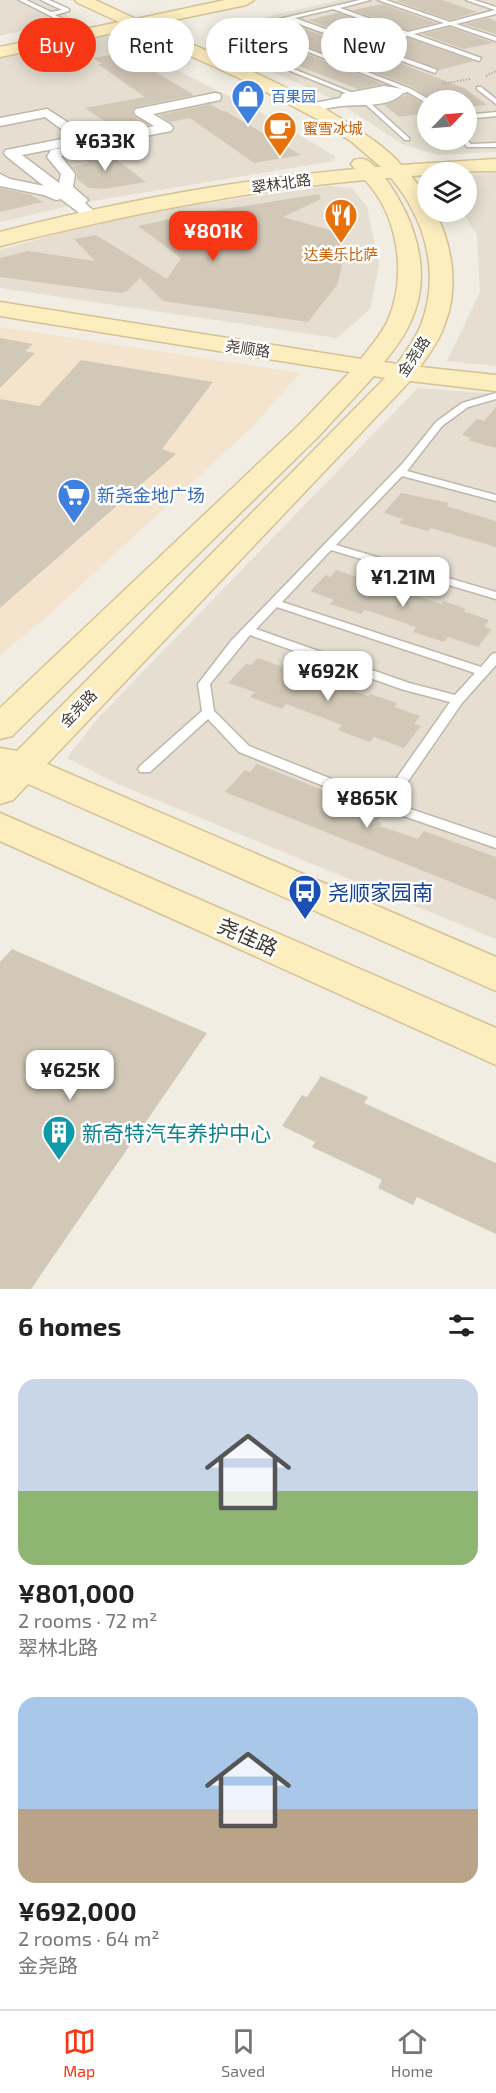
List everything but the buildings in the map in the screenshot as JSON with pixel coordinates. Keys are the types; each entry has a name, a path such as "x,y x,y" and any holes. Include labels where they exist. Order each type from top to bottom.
{"main road":[{"name":"金尧路","path":"83,0 111,18"},
{"path":"139,18 211,0"},
{"path":"147,18 246,0"},
{"name":"金尧路","path":"54,7 108,20"},
{"path":"0,52 108,26"},
{"path":"0,44 18,40"},
{"name":"金尧路","path":"0,728 344,395 368,368 399,323 407,301 411,256 405,231 389,196 381,169 363,140 309,108 194,57"},
{"name":"金尧路","path":"7,772 404,374 433,326 441,285 440,257 434,229 417,196 381,169 344,150 309,124 194,63"},
{"name":"翠林北路","path":"0,232 202,189 496,159"},
{"name":"翠林北路","path":"0,240 52,225 213,193 381,169 496,165"},
{"name":"尧顺路","path":"0,309 404,374 496,383"},
{"path":"7,772 496,975"},
{"name":"尧佳路","path":"0,826 496,1047"}],"street":[{"path":"309,108 355,99 394,95 403,91"},
{"path":"87,212 65,188 68,174 54,157 57,153 166,128 141,112 215,97"},
{"path":"0,122 47,113 84,139 11,153 87,212"},
{"path":"0,178 5,183 49,191 87,212"}],"lane":[{"path":"22,0 67,10 44,0"},
{"path":"288,18 367,0"},
{"path":"381,0 496,39"},
{"path":"469,0 495,12"},
{"path":"54,7 67,18"},
{"path":"334,8 479,58"},
{"path":"409,34 495,12"},
{"path":"407,61 435,71"},
{"path":"292,72 355,99 407,139"},
{"path":"361,72 417,97"},
{"path":"479,88 496,102"},
{"path":"477,116 496,114"},
{"path":"477,146 496,145"},
{"path":"496,396 465,405 439,424 400,472 248,630 204,684 208,712 244,749 385,804 496,843"},
{"path":"400,472 496,498"},
{"path":"329,546 496,596"},
{"path":"274,603 482,671"},
{"path":"248,630 405,686 458,700"},
{"path":"385,804 458,700 495,659"},
{"path":"145,769 208,712"}],"path":[{"path":"485,76 496,71"},
{"path":"438,84 477,78"}],"shaded area":[{"path":"0,0 39,0 61,10 70,18 18,18 18,32 0,36"},
{"path":"340,0 496,0 496,152 438,155 421,150 477,150 477,90 417,90 417,149 404,145 333,99 273,72 309,72 309,18 261,18"},
{"path":"108,37 108,72 181,72 256,110 335,156 334,161 81,203 0,222 0,58 18,54 18,72 96,72 96,38"},
{"path":"496,173 496,366 447,361 480,292 477,235 469,222 477,222 477,174"},
{"path":"329,186 352,188 367,207 379,264 370,309 337,338 0,288 0,250 92,224 200,204"},
{"name":"新尧金地广场","path":"0,327 300,373 251,428 44,619 0,655"},
{"path":"418,388 496,394 496,939 120,785 67,758 98,718"}],"place":[{"name":"百果园","path":"248,125"},
{"name":"蜜雪冰城","path":"280,157"},
{"name":"达美乐比萨","path":"341,244"},
{"name":"新尧金地广场","path":"74,524"},
{"name":"尧顺家园南","path":"305,920"},
{"name":"新奇特汽车养护中心","path":"59,1161"}]}
